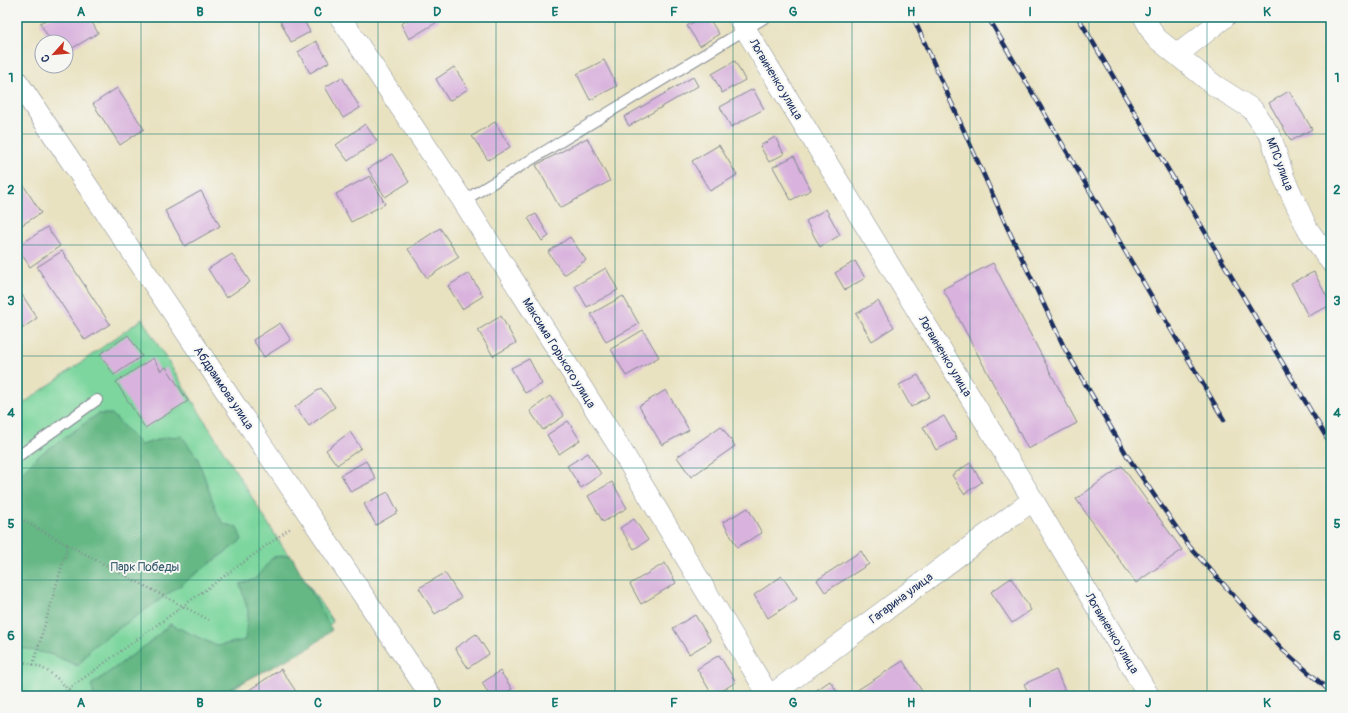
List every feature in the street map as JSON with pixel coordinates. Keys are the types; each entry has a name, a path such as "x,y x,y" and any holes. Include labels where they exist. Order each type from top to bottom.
{"street":[{"name":"Максима Горького улица","path":"340,17 463,201 620,448 769,696"},
{"name":"МПС улица","path":"1144,17 1155,37 1176,55 1214,86 1252,109 1271,137 1284,178 1307,228 1331,262"},
{"path":"1176,55 1225,17"},
{"name":"Логвиненко улица","path":"742,23 1033,500 1149,696"},
{"name":"Абдраимова улица","path":"17,81 431,696"},
{"name":"Гагарина улица","path":"769,696 1033,500"}],"lane":[{"path":"463,201 742,23 766,17"},
{"path":"17,457 97,400"}],"path":[{"path":"59,696 309,515"},
{"path":"17,517 209,620"},
{"path":"33,665 68,545"},
{"path":"17,662 33,665 52,675 61,681 72,696"}],"green space":[{"name":"Парк Победы","path":"142,319 277,538 333,622 223,696 17,696 17,408"},
{"path":"98,414 112,414 141,445 167,437 182,436 198,459 217,513 224,524 237,527 242,540 92,647 78,666 53,655 17,647 17,477 37,457"},
{"path":"291,555 332,630 309,648 216,696 94,696 91,685 149,643 170,624 217,646 245,640 248,611 240,584 255,579 273,557"}],"building":[{"path":"51,17 89,17 98,33 74,47 74,34 46,34 40,23"},
{"path":"95,17 108,17 99,23"},
{"path":"278,17 302,17 310,32 291,42"},
{"path":"413,17 437,17 439,21 409,39 401,24"},
{"path":"702,17 708,17 719,34 700,46 687,26"},
{"path":"316,41 329,62 310,73 298,52"},
{"path":"604,60 617,86 590,100 577,74"},
{"path":"735,61 745,80 722,93 712,74"},
{"path":"454,67 468,89 449,101 436,79"},
{"path":"342,77 360,108 343,118 325,87"},
{"path":"693,77 698,86 629,126 624,117"},
{"path":"117,88 144,129 120,145 93,104"},
{"path":"753,89 764,109 731,127 720,107"},
{"path":"1289,91 1312,129 1291,141 1269,103"},
{"path":"495,122 510,147 488,160 472,136"},
{"path":"365,124 377,141 348,161 336,145"},
{"path":"775,137 784,154 769,162 760,146"},
{"path":"587,138 610,181 560,208 536,165"},
{"path":"719,145 737,175 710,191 692,161"},
{"path":"392,154 409,182 385,197 368,169"},
{"path":"794,156 811,190 791,200 773,167"},
{"path":"17,175 41,213 17,228"},
{"path":"370,176 385,204 351,222 336,194"},
{"path":"201,191 220,226 185,246 165,211"},
{"path":"826,209 840,235 820,247 806,221"},
{"path":"536,214 549,236 542,241 528,218"},
{"path":"47,227 60,246 30,267 17,247"},
{"path":"440,228 459,257 427,278 408,249"},
{"path":"570,237 586,260 564,275 548,252"},
{"path":"62,251 110,324 85,340 37,267"},
{"path":"232,254 250,282 226,298 208,269"},
{"path":"855,261 865,278 845,290 835,273"},
{"path":"993,263 1077,423 1028,449 943,289"},
{"path":"606,268 618,290 587,307 575,286"},
{"path":"1314,272 1331,305 1308,316 1291,283"},
{"path":"469,273 483,296 462,309 448,286"},
{"path":"17,287 37,318 17,332"},
{"path":"623,296 639,324 606,342 591,314"},
{"path":"878,301 894,327 872,341 856,314"},
{"path":"501,316 516,343 493,356 478,330"},
{"path":"280,323 291,340 264,357 253,340"},
{"path":"643,330 659,357 626,376 611,349"},
{"path":"128,335 142,356 114,375 100,354"},
{"path":"153,358 161,371 166,367 188,401 145,428 116,382"},
{"path":"529,359 542,384 525,393 511,368"},
{"path":"918,375 930,396 911,407 899,385"},
{"path":"321,388 335,407 309,426 295,407"},
{"path":"666,390 689,430 662,445 639,406"},
{"path":"550,396 564,416 543,430 530,411"},
{"path":"944,416 957,439 936,450 923,427"},
{"path":"568,421 580,440 559,454 547,435"},
{"path":"721,426 735,446 691,477 677,457"},
{"path":"350,432 361,448 337,465 326,450"},
{"path":"588,453 601,474 581,488 567,466"},
{"path":"366,461 376,479 351,492 341,475"},
{"path":"970,463 982,482 964,494 952,475"},
{"path":"1122,466 1182,550 1136,583 1076,499"},
{"path":"612,482 627,508 603,522 588,496"},
{"path":"388,492 398,512 376,525 364,504"},
{"path":"748,508 762,533 737,547 723,522"},
{"path":"634,519 648,540 634,549 620,528"},
{"path":"861,551 869,564 825,592 817,580"},
{"path":"665,563 676,583 641,604 630,584"},
{"path":"445,573 461,598 435,614 419,588"},
{"path":"782,576 797,599 768,618 754,595"},
{"path":"1011,578 1031,610 1012,623 991,592"},
{"path":"695,615 711,641 689,654 673,628"},
{"path":"476,634 489,654 468,668 455,648"},
{"path":"719,655 736,682 713,696 697,669"},
{"path":"903,661 925,696 848,696"},
{"path":"281,669 299,696 240,696"},
{"path":"1056,670 1067,696 1030,696 1024,684"},
{"path":"500,671 512,689 501,696 490,696 482,683"},
{"path":"830,681 840,696 808,696"}],"railway":[{"path":"913,17 1008,229 1065,349 1128,457 1189,546 1283,650 1331,692"},
{"path":"988,17 1224,420"},
{"path":"1078,17 1331,445"}]}
